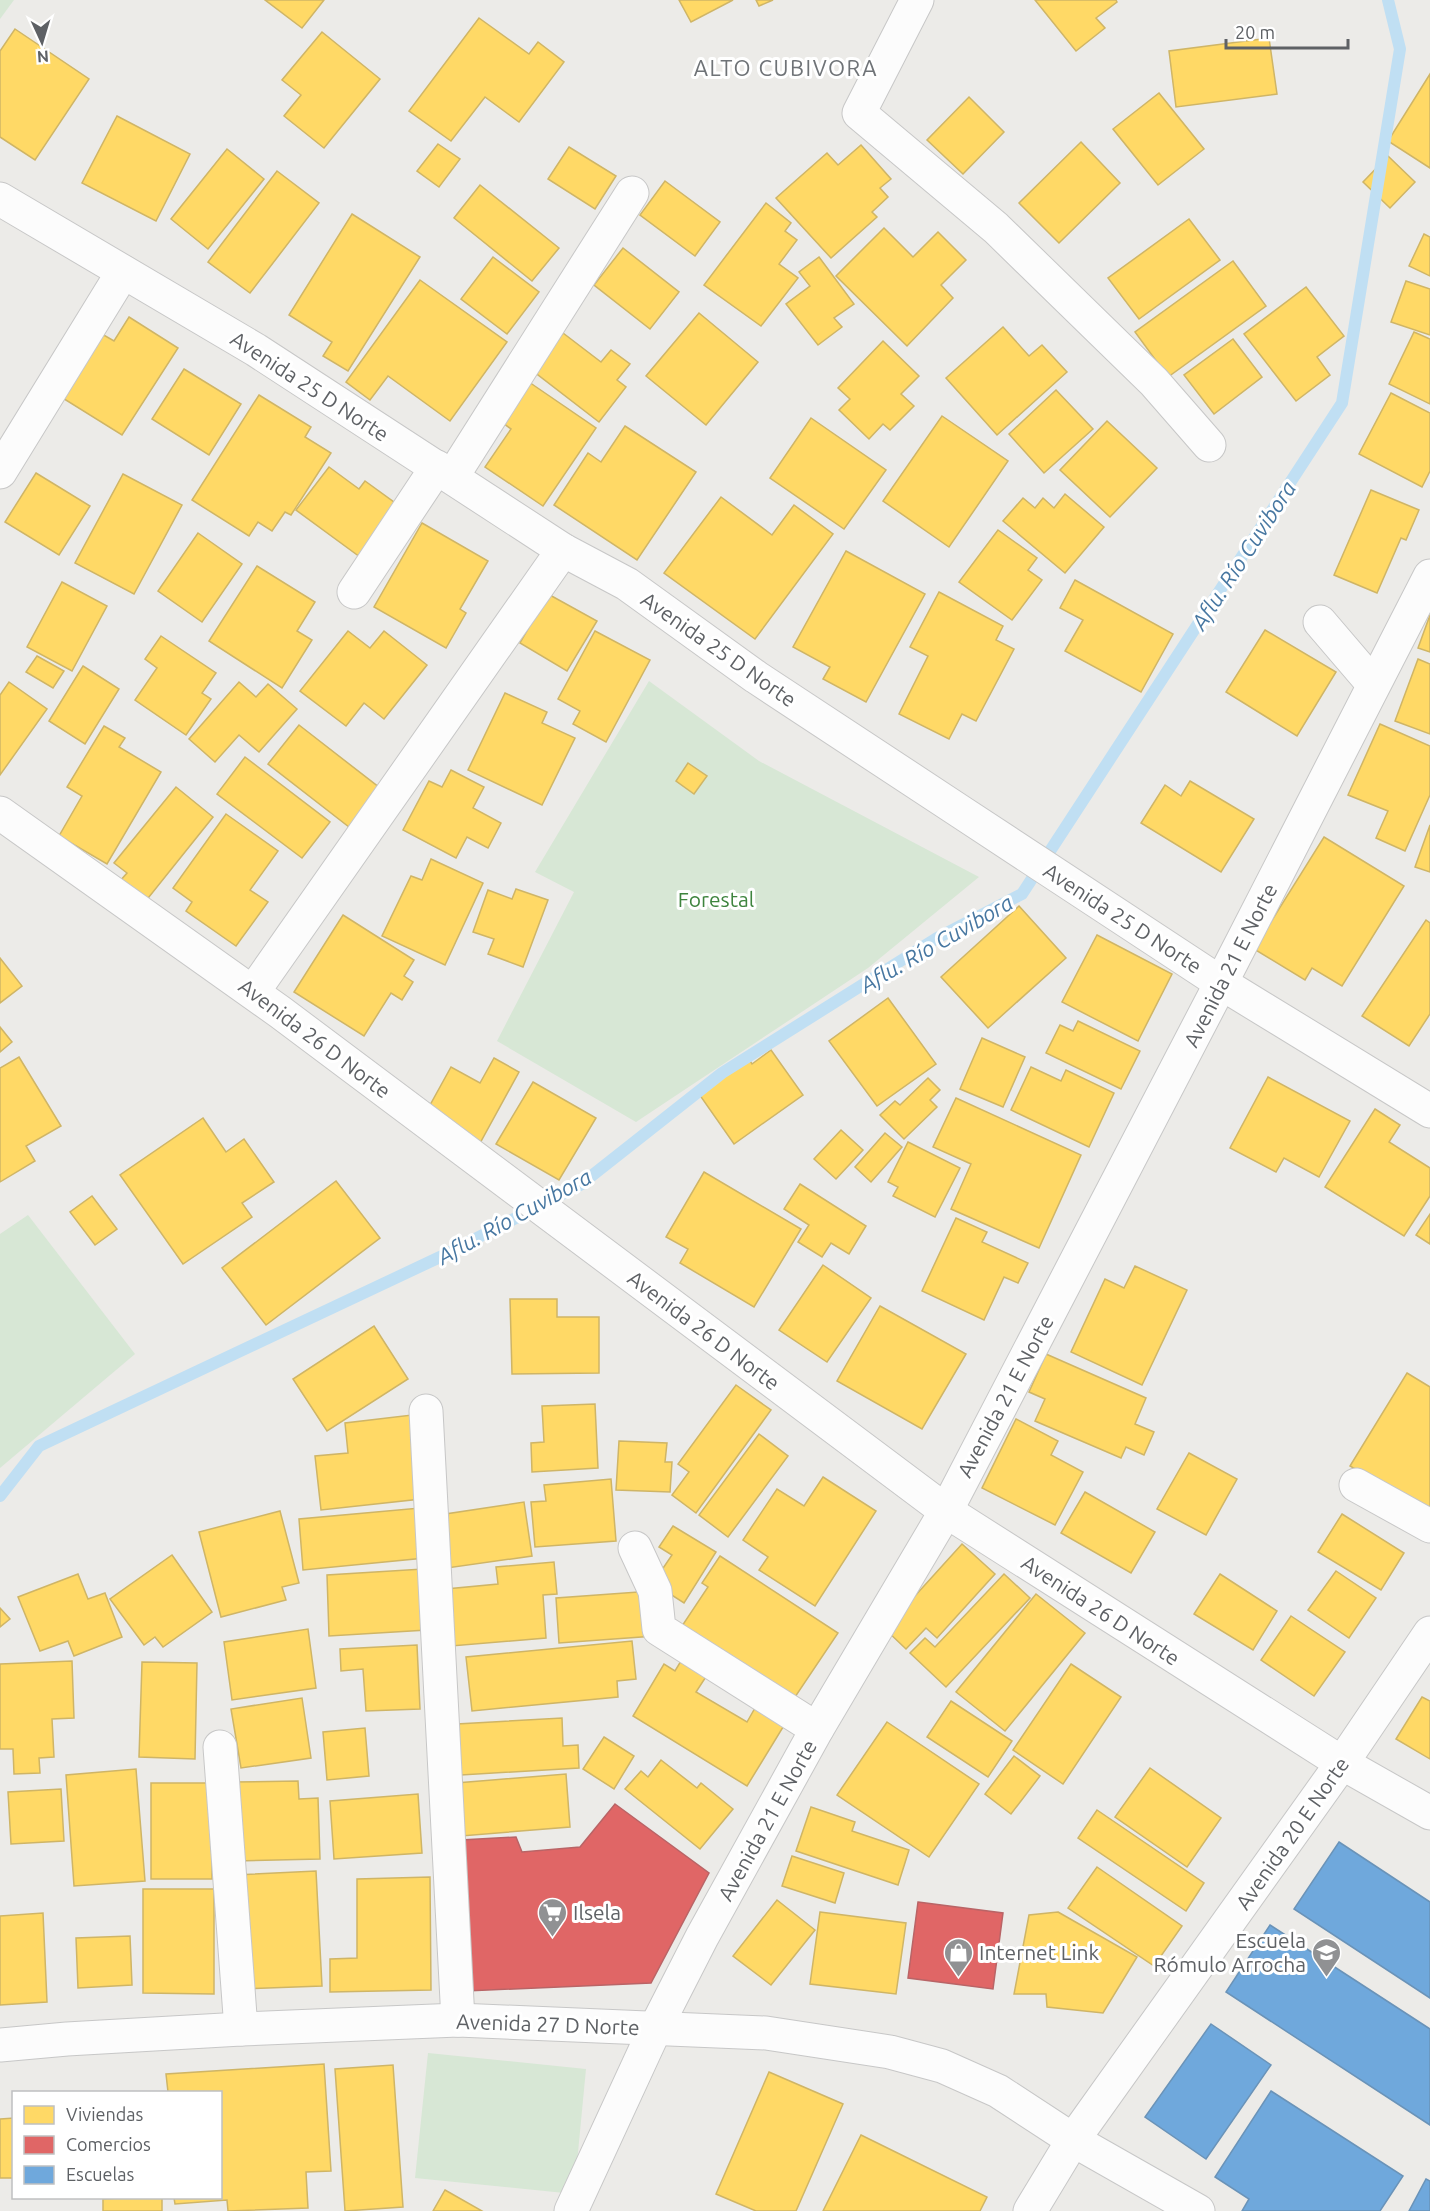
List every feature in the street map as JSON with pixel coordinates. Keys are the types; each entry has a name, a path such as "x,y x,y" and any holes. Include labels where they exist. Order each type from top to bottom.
{"street":[{"path":"917,0 859,113 996,228 1155,382 1209,445"},
{"path":"354,592 444,472 632,193"},
{"name":"Avenida 25 D Norte","path":"0,199 256,350 563,550 627,584 756,676 1221,982 1430,1111"},
{"path":"0,472 123,272"},
{"path":"253,992 563,550"},
{"name":"Avenida 21 E Norte","path":"571,2211 655,2029 702,1937 818,1729 946,1510 1430,576"},
{"path":"1320,622 1373,684"},
{"name":"Avenida 26 D Norte","path":"0,813 253,992 946,1510 1342,1763 1430,1814"},
{"path":"426,1411 458,2020"},
{"path":"1356,1485 1430,1526"},
{"path":"634,1548 655,1591 659,1629 818,1729"},
{"name":"Avenida 20 E Norte","path":"1030,2211 1073,2140 1342,1763 1430,1633"},
{"path":"220,1747 241,2029"},
{"name":"Avenida 27 D Norte","path":"0,2045 241,2029 458,2020 766,2032 900,2055 942,2066 998,2091 1073,2140 1198,2211"}],"green space":[{"path":"0,0 14,0 0,19"},
{"name":"Forestal","path":"649,681 759,761 979,877 868,968 636,1122 497,1041 574,892 535,872"},
{"path":"28,1215 135,1354 0,1468 0,1234"},
{"path":"428,2053 586,2069 574,2194 415,2178"}],"building: Viviendas":[{"path":"265,0 324,0 302,28"},
{"path":"679,0 733,0 691,22"},
{"path":"756,0 773,0 759,6"},
{"path":"1035,0 1116,0 1117,2 1096,18 1105,28 1076,51"},
{"path":"479,18 529,54 538,42 564,62 519,122 485,97 451,141 409,111"},
{"path":"15,29 89,79 35,160 0,137 0,51"},
{"path":"322,32 380,79 324,148 284,116 301,95 282,80"},
{"path":"1269,38 1277,94 1176,107 1169,51"},
{"path":"1430,74 1430,168 1388,141"},
{"path":"1159,93 1204,149 1158,185 1113,129"},
{"path":"969,97 1004,132 963,174 927,140"},
{"path":"117,116 190,154 156,221 82,183"},
{"path":"1081,142 1120,183 1059,243 1019,203"},
{"path":"438,144 460,159 439,187 417,171"},
{"path":"861,145 891,179 880,188 888,197 872,212 877,217 831,258 776,198 827,153 838,165"},
{"path":"569,147 616,176 595,209 548,179"},
{"path":"227,149 264,179 208,249 171,219"},
{"path":"1388,156 1415,182 1390,208 1363,182"},
{"path":"277,171 319,203 250,293 208,262"},
{"path":"665,181 720,222 695,256 640,215"},
{"path":"480,185 559,248 532,281 454,218"},
{"path":"766,203 791,223 785,231 797,240 779,264 798,278 761,326 704,285"},
{"path":"352,214 420,257 348,371 323,356 332,342 289,315"},
{"path":"1189,219 1220,260 1139,319 1108,278"},
{"path":"884,228 913,257 938,232 966,260 941,285 953,298 907,346 836,276"},
{"path":"1424,234 1430,237 1430,276 1409,266"},
{"path":"623,248 679,292 650,329 594,285"},
{"path":"493,257 539,292 507,334 461,299"},
{"path":"819,257 854,304 834,318 842,327 818,345 786,304 810,286 799,272"},
{"path":"1233,261 1266,306 1168,377 1135,332"},
{"path":"420,280 507,342 450,421 388,376 370,400 346,382"},
{"path":"1406,281 1430,289 1430,335 1391,322"},
{"path":"1306,287 1344,336 1317,357 1330,375 1296,401 1244,334"},
{"path":"699,313 758,362 706,425 646,376"},
{"path":"129,317 178,348 122,435 61,397 102,334 114,341"},
{"path":"1003,327 1029,356 1042,345 1067,372 997,435 946,378"},
{"path":"1414,332 1430,339 1430,404 1389,384"},
{"path":"563,333 601,362 611,350 630,364 617,380 626,387 599,422 533,371"},
{"path":"1233,339 1262,377 1214,414 1184,375"},
{"path":"883,341 919,376 901,394 914,406 890,430 883,424 869,439 839,410 850,399 838,388"},
{"path":"184,369 241,404 209,455 152,419"},
{"path":"526,380 596,428 543,506 485,467 511,429 499,420"},
{"path":"1056,390 1093,429 1044,473 1009,434"},
{"path":"1391,393 1430,413 1430,471 1422,487 1359,454"},
{"path":"259,395 311,427 305,437 331,453 291,515 285,512 272,531 258,522 249,536 192,500"},
{"path":"942,416 1008,461 949,547 883,501"},
{"path":"811,418 886,470 844,529 770,478"},
{"path":"1107,421 1157,468 1110,517 1060,470"},
{"path":"625,426 696,472 637,560 554,505 588,453 601,462"},
{"path":"329,467 359,489 365,481 398,505 360,557 296,510"},
{"path":"36,473 90,506 59,555 5,522"},
{"path":"123,474 182,505 134,594 75,563"},
{"path":"1371,490 1419,510 1406,540 1401,538 1377,593 1334,575"},
{"path":"1065,494 1104,527 1065,573 1003,521 1023,498 1035,508 1043,498 1054,508"},
{"path":"721,497 772,535 794,505 833,534 755,639 664,573"},
{"path":"422,523 488,561 460,609 466,613 446,648 374,607"},
{"path":"998,530 1037,558 1028,570 1042,580 1012,620 959,582"},
{"path":"198,533 242,564 202,622 158,591"},
{"path":"846,551 925,594 866,702 823,679 830,667 793,647"},
{"path":"257,566 315,602 297,631 312,640 282,688 209,641"},
{"path":"1075,580 1173,634 1141,692 1065,651 1083,620 1060,608"},
{"path":"62,582 107,606 72,671 27,647"},
{"path":"939,592 1003,626 996,640 1014,649 976,721 962,714 949,739 899,714 928,656 910,647"},
{"path":"548,594 597,621 567,671 520,643"},
{"path":"1430,615 1430,652 1418,648"},
{"path":"1265,630 1336,672 1297,736 1226,692"},
{"path":"348,631 370,648 384,631 427,665 384,719 364,703 346,726 300,691"},
{"path":"595,631 650,660 606,742 573,724 580,711 558,699"},
{"path":"161,636 216,673 202,693 211,699 186,735 135,700 157,668 145,659"},
{"path":"37,656 64,671 53,688 26,672"},
{"path":"1418,659 1430,664 1430,734 1395,721"},
{"path":"83,666 119,689 85,744 49,721"},
{"path":"9,682 47,709 0,775 0,695"},
{"path":"239,682 256,697 268,684 297,709 259,752 239,735 215,762 189,739"},
{"path":"505,693 547,712 542,723 575,738 542,805 468,770"},
{"path":"1380,724 1430,746 1430,795 1405,851 1376,838 1388,811 1348,795"},
{"path":"299,725 380,788 349,827 268,764"},
{"path":"104,726 125,738 119,747 161,772 107,864 59,836 82,796 67,787"},
{"path":"245,757 330,822 302,858 217,794"},
{"path":"688,763 707,776 694,794 676,781"},
{"path":"451,770 484,787 473,808 501,823 488,848 467,837 456,858 403,830 429,781 442,787"},
{"path":"1190,781 1254,819 1221,872 1141,823 1165,785 1181,796"},
{"path":"176,787 213,817 145,902 120,881 127,873 114,863"},
{"path":"226,814 278,851 250,890 268,902 236,946 186,911 192,902 173,888"},
{"path":"1430,825 1430,872 1415,867"},
{"path":"1324,837 1404,886 1342,986 1312,968 1305,980 1254,949"},
{"path":"431,859 483,883 445,965 382,936 411,876 422,880"},
{"path":"516,889 548,900 523,967 488,954 494,939 473,932 488,890 512,899"},
{"path":"1019,906 1066,958 988,1028 941,977"},
{"path":"343,915 414,960 404,976 413,982 402,1000 391,993 364,1036 294,992"},
{"path":"1426,920 1430,923 1430,1014 1409,1046 1362,1016"},
{"path":"1097,935 1172,974 1138,1041 1062,1002"},
{"path":"0,958 22,986 0,1003"},
{"path":"888,998 936,1064 877,1106 829,1041"},
{"path":"1078,1021 1140,1051 1121,1089 1046,1053 1060,1025 1073,1031"},
{"path":"0,1027 12,1042 0,1052"},
{"path":"982,1038 1025,1057 1003,1107 960,1089"},
{"path":"771,1050 803,1095 734,1144 699,1094 749,1059 752,1064"},
{"path":"19,1057 61,1126 26,1146 35,1161 0,1182 0,1068"},
{"path":"494,1058 519,1072 479,1145 424,1116 451,1067 480,1083"},
{"path":"1031,1067 1061,1081 1066,1070 1114,1093 1089,1147 1011,1110"},
{"path":"1268,1077 1350,1121 1319,1177 1284,1158 1276,1172 1230,1148"},
{"path":"928,1078 940,1090 930,1100 937,1107 904,1139 880,1115 895,1101 900,1105"},
{"path":"533,1082 596,1118 559,1180 496,1144"},
{"path":"956,1098 1081,1155 1039,1248 951,1209 971,1164 933,1147"},
{"path":"1375,1109 1400,1125 1389,1142 1430,1168 1430,1196 1404,1236 1325,1187"},
{"path":"203,1118 226,1152 244,1139 274,1182 242,1203 252,1217 183,1264 120,1175"},
{"path":"841,1130 863,1150 836,1179 814,1159"},
{"path":"885,1133 902,1147 871,1182 855,1167"},
{"path":"908,1142 960,1168 935,1217 893,1196 898,1187 888,1182"},
{"path":"704,1172 801,1229 754,1307 680,1263 688,1249 666,1237"},
{"path":"336,1181 380,1238 266,1325 222,1268"},
{"path":"800,1184 866,1226 849,1254 831,1243 822,1257 798,1242 809,1225 784,1209"},
{"path":"92,1196 117,1229 95,1245 70,1212"},
{"path":"1430,1214 1430,1244 1416,1235"},
{"path":"956,1218 987,1232 982,1242 1028,1263 1018,1283 1004,1277 984,1320 922,1291"},
{"path":"823,1265 871,1298 827,1362 779,1330"},
{"path":"1135,1266 1187,1290 1142,1385 1071,1352 1105,1279 1124,1288"},
{"path":"510,1299 557,1299 557,1317 599,1317 599,1373 512,1374"},
{"path":"880,1306 966,1354 922,1429 837,1381"},
{"path":"374,1326 408,1379 327,1431 293,1379"},
{"path":"1046,1354 1146,1398 1135,1424 1154,1432 1144,1455 1126,1447 1121,1458 1035,1421 1045,1399 1029,1392"},
{"path":"1407,1373 1430,1387 1430,1513 1350,1466"},
{"path":"736,1385 771,1410 696,1513 672,1495 689,1472 678,1464"},
{"path":"595,1404 598,1468 532,1472 531,1443 544,1442 542,1406"},
{"path":"412,1415 421,1499 321,1510 315,1456 348,1453 345,1423"},
{"path":"1016,1419 1058,1441 1051,1455 1083,1472 1055,1525 982,1488"},
{"path":"759,1434 788,1456 728,1537 699,1515"},
{"path":"619,1441 667,1443 665,1462 672,1462 670,1492 616,1490"},
{"path":"1189,1453 1237,1479 1206,1535 1157,1509"},
{"path":"823,1477 876,1511 815,1606 759,1570 768,1557 743,1540 777,1489 804,1506"},
{"path":"611,1479 616,1541 535,1547 531,1502 546,1501 544,1485"},
{"path":"1085,1492 1155,1532 1131,1573 1061,1533"},
{"path":"524,1502 532,1556 447,1568 439,1515"},
{"path":"420,1508 425,1558 303,1570 299,1519"},
{"path":"280,1511 299,1583 282,1587 286,1600 221,1617 199,1532"},
{"path":"1342,1514 1404,1553 1381,1590 1318,1552"},
{"path":"673,1526 716,1552 684,1603 653,1583 672,1555 659,1547"},
{"path":"962,1544 995,1574 937,1638 926,1628 906,1649 885,1629"},
{"path":"172,1555 212,1612 163,1647 155,1637 144,1645 110,1599"},
{"path":"720,1556 838,1633 789,1706 678,1632 708,1587 702,1583"},
{"path":"554,1562 557,1594 543,1595 546,1638 451,1646 446,1589 498,1584 496,1567"},
{"path":"423,1569 427,1630 329,1636 327,1575"},
{"path":"1336,1571 1376,1598 1349,1638 1308,1610"},
{"path":"78,1574 88,1599 105,1593 122,1637 74,1656 68,1641 40,1651 18,1597"},
{"path":"1004,1574 1030,1598 946,1687 910,1653 925,1638 935,1647"},
{"path":"1220,1574 1277,1611 1253,1650 1194,1614"},
{"path":"652,1591 655,1636 559,1643 556,1598"},
{"path":"1036,1594 1085,1633 1005,1731 956,1692"},
{"path":"0,1608 10,1619 0,1627"},
{"path":"1291,1616 1345,1652 1314,1696 1261,1660"},
{"path":"308,1629 316,1688 232,1700 224,1642"},
{"path":"632,1641 636,1679 617,1681 618,1697 472,1711 466,1657"},
{"path":"417,1645 420,1709 366,1711 363,1669 341,1671 340,1649"},
{"path":"687,1651 713,1666 696,1692 747,1722 759,1701 788,1719 747,1786 633,1716 664,1664 675,1671"},
{"path":"72,1661 74,1718 52,1719 54,1757 39,1758 40,1773 14,1774 13,1749 0,1749 0,1664"},
{"path":"142,1662 197,1663 195,1759 139,1757"},
{"path":"1071,1664 1121,1697 1063,1784 1013,1750"},
{"path":"1422,1697 1430,1701 1430,1759 1396,1739"},
{"path":"302,1698 311,1758 241,1768 231,1709"},
{"path":"951,1701 1012,1741 988,1777 927,1737"},
{"path":"562,1718 563,1746 578,1745 579,1768 461,1775 457,1724"},
{"path":"887,1722 979,1784 929,1857 837,1795"},
{"path":"365,1728 369,1776 327,1780 323,1732"},
{"path":"604,1737 634,1756 614,1789 583,1769"},
{"path":"1014,1756 1040,1776 1011,1814 985,1794"},
{"path":"661,1760 697,1788 701,1783 733,1809 700,1849 625,1789 641,1771 648,1777"},
{"path":"1150,1768 1221,1818 1187,1867 1115,1817"},
{"path":"136,1769 145,1881 74,1886 66,1775"},
{"path":"566,1774 570,1827 461,1836 456,1783"},
{"path":"298,1781 299,1799 318,1798 320,1859 235,1861 233,1782"},
{"path":"151,1783 212,1783 212,1879 151,1879"},
{"path":"61,1789 64,1841 11,1844 8,1792"},
{"path":"418,1794 422,1853 334,1859 330,1801"},
{"path":"811,1807 855,1822 852,1831 909,1850 898,1885 796,1851"},
{"path":"1097,1810 1204,1883 1186,1911 1078,1838"},
{"path":"792,1856 844,1873 835,1903 782,1886"},
{"path":"1097,1867 1182,1926 1154,1966 1068,1908"},
{"path":"316,1871 322,1986 242,1989 236,1875"},
{"path":"430,1877 431,1990 330,1992 330,1959 357,1958 357,1879"},
{"path":"143,1889 214,1889 214,1994 143,1993"},
{"path":"777,1900 815,1930 771,1985 733,1956"},
{"path":"820,1912 906,1923 896,1994 810,1984"},
{"path":"1058,1912 1137,1957 1103,2013 1047,2007 1046,1994 1014,1994 1029,1915"},
{"path":"43,1913 47,2002 0,2005 0,1916"},
{"path":"130,1936 132,1985 78,1988 76,1938"},
{"path":"324,2064 331,2171 306,2172 308,2208 228,2211 227,2200 175,2204 174,2199 222,2199 222,2091 168,2091 166,2074"},
{"path":"393,2065 403,2207 345,2211 335,2069"},
{"path":"769,2072 843,2104 796,2211 756,2211 716,2194"},
{"path":"12,2118 12,2178 0,2178 0,2119"},
{"path":"861,2135 987,2197 980,2211 823,2211"},
{"path":"445,2190 482,2211 433,2211"},
{"path":"103,2199 162,2199 162,2211 103,2211"}],"building: Comercios":[{"path":"615,1804 709,1873 651,1983 466,1991 461,1840 516,1837 522,1852 580,1847"},
{"path":"918,1902 1003,1913 993,1989 908,1978"}],"building: Escuelas":[{"path":"1339,1842 1430,1902 1430,1998 1294,1909"},
{"path":"1270,1925 1430,2029 1430,2125 1226,1992"},
{"path":"1211,2024 1271,2065 1206,2159 1145,2117"},
{"path":"1271,2091 1403,2176 1380,2211 1242,2211 1249,2199 1215,2177"},
{"path":"1426,2179 1430,2181 1430,2211 1409,2211"}],"waterway":[{"name":"Aflu. Río Cuvibora","path":"0,1496 39,1446 440,1257 580,1185 722,1073 937,938 1022,894 1342,403 1400,49 1388,0"}],"place":[{"name":"Ilsela","path":"552,1938"},
{"name":"Internet Link","path":"958,1978"},
{"name":"Escuela Rómulo Arrocha","path":"1327,1978"}],"district":[{"name":"ALTO CUBIVORA","path":"786,67"}]}
